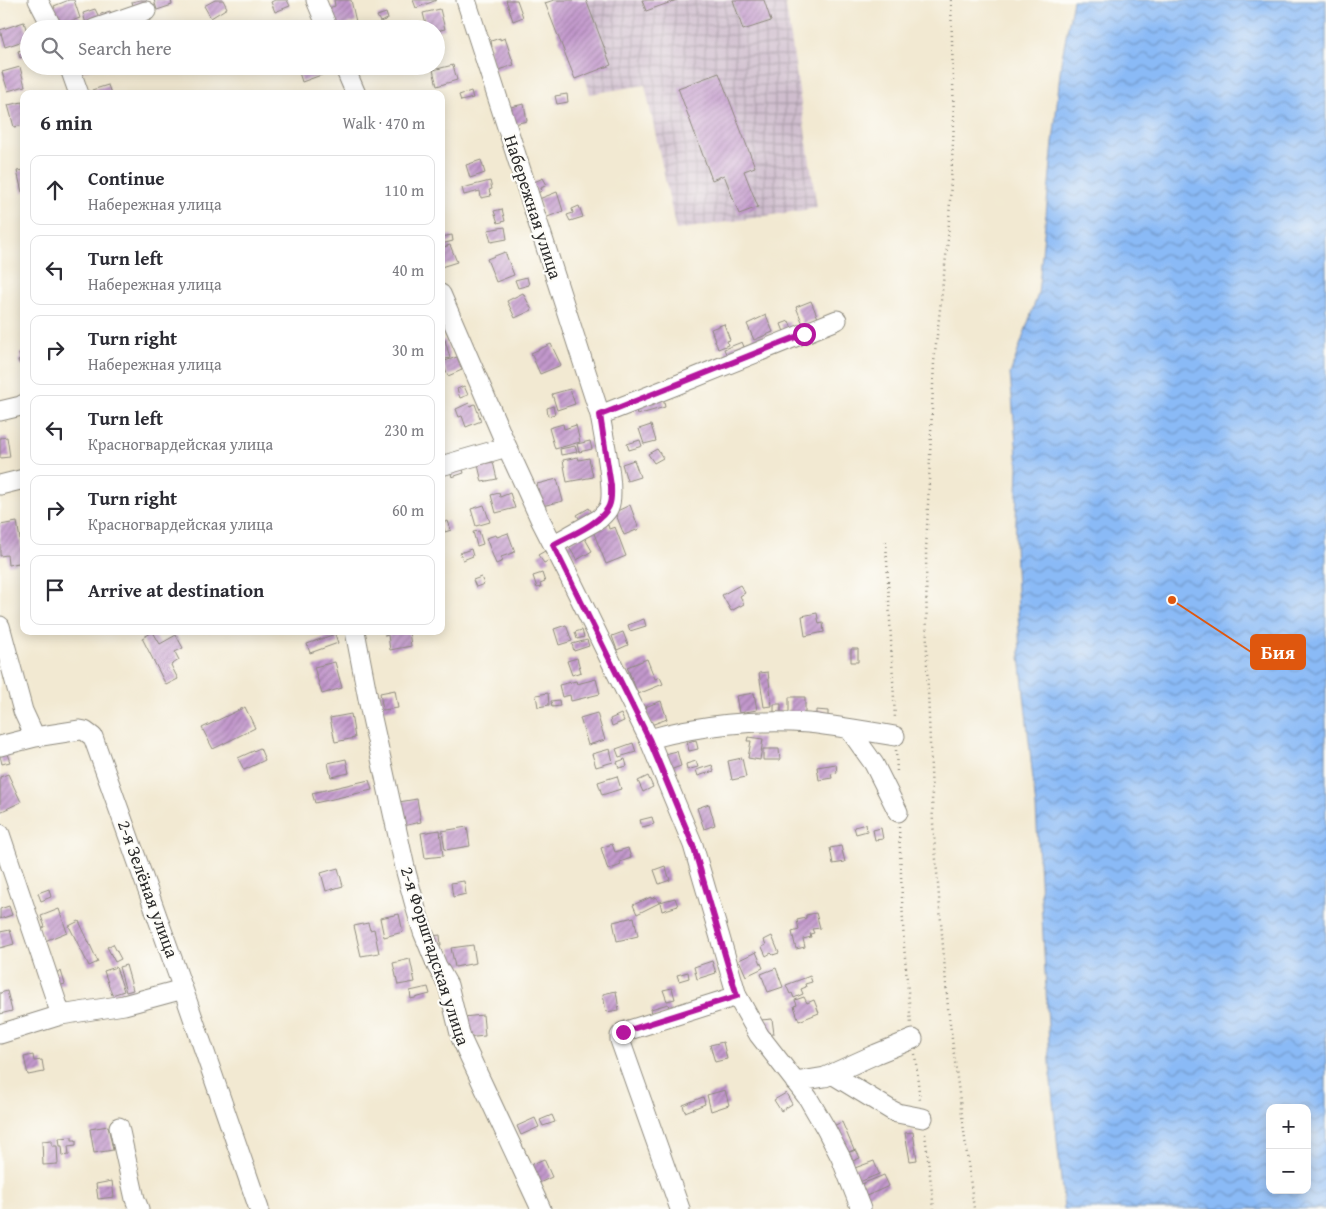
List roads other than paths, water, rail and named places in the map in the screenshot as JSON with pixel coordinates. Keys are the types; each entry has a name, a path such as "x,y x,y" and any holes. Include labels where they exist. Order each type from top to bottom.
{"street":[{"path":"38,0 48,20"},
{"path":"316,0 324,20"},
{"name":"Набережная улица","path":"466,0 600,415 612,494 609,507 599,519 553,545"},
{"path":"120,20 146,11"},
{"path":"72,75 78,90"},
{"path":"348,75 354,90"},
{"path":"445,303 541,521 649,739 693,845 737,996 759,1035 808,1098 841,1158 861,1209"},
{"path":"600,415 837,320"},
{"path":"0,411 20,406"},
{"path":"445,465 507,447"},
{"path":"0,485 20,480"},
{"path":"0,626 24,711 35,737"},
{"name":"2-я Форштадская улица","path":"356,635 406,872 418,916 437,966 448,984 461,1038 541,1209"},
{"path":"649,739 676,731 716,725 771,722 810,723 895,736"},
{"path":"849,729 874,764 898,812"},
{"name":"2-я Зелёная улица","path":"0,746 35,737 80,730 93,736 184,989 259,1209"},
{"path":"0,834 61,1015"},
{"path":"0,1034 61,1015 124,1005 184,989"},
{"path":"680,1209 620,1036 623,1032 737,996"},
{"path":"795,1082 819,1079 913,1039"},
{"path":"832,1074 897,1113 923,1118"},
{"path":"119,1127 138,1209"}],"water":[{"path":"1073,0 1326,0 1326,1209 1064,1209 1051,1081 1036,808 1020,656 1015,545 1018,467 1010,374 1038,294 1061,63"}],"place":[{"name":"Бия","path":"1172,600"}]}
